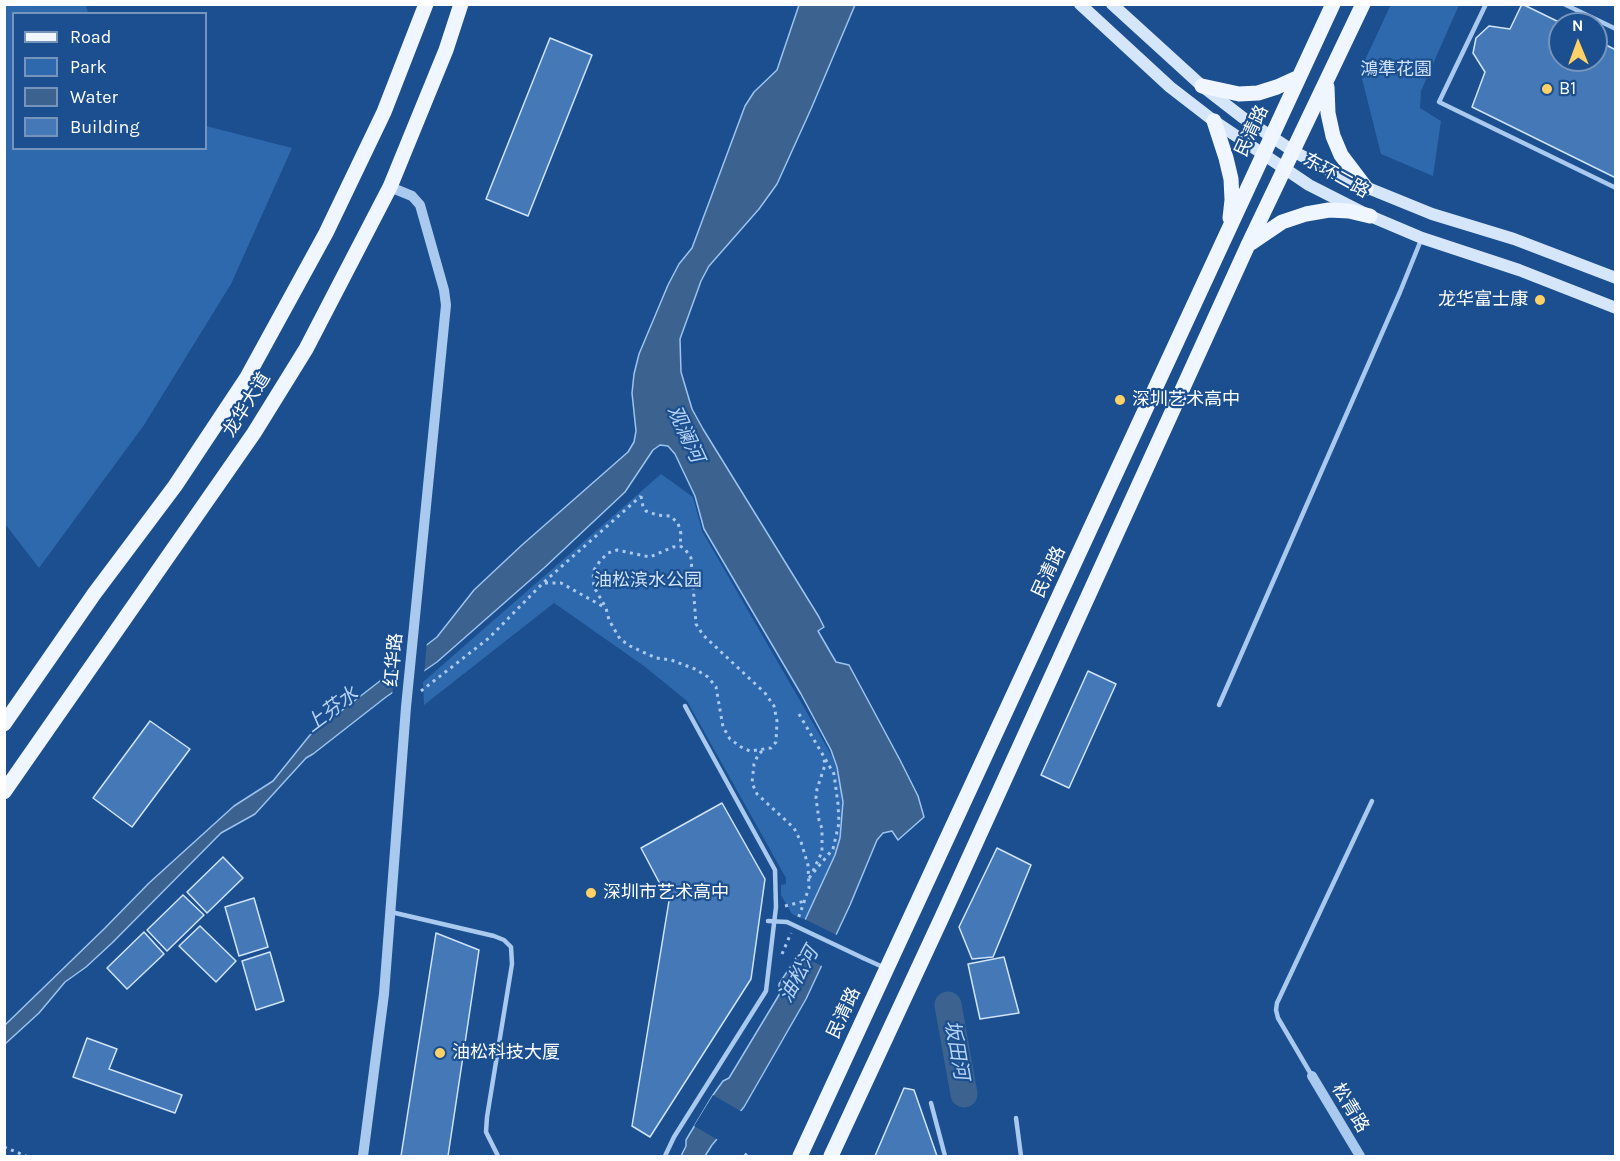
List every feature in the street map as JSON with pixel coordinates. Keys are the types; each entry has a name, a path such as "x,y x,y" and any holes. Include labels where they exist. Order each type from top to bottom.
{"main road":[{"name":"龙华大道","path":"4,724 94,594 175,486 246,379 326,232 384,112 426,4"},
{"name":"龙华大道","path":"4,792 254,433 306,349 390,187 442,61 461,4"},
{"name":"东环二路","path":"1080,4 1170,87 1214,122 1309,185 1370,216 1422,238 1519,270 1616,308"},
{"name":"东环二路","path":"1112,4 1202,86 1242,117 1293,151 1341,177 1432,214 1514,239 1616,278"},
{"name":"民清路","path":"800,1156 1333,4"},
{"path":"831,1156 1248,245 1363,4"},
{"path":"1202,86 1239,94 1258,93 1299,76"},
{"path":"1326,84 1332,136 1341,155 1366,188"},
{"path":"1214,122 1231,179 1232,200 1229,229"},
{"path":"1248,245 1282,222 1305,214 1329,210 1349,211 1370,216"}],"street":[{"name":"红华路","path":"363,1156 379,1034 391,912 412,639 446,305 444,290 420,205 412,196 390,187"},
{"name":"松青路","path":"1312,1076 1360,1156"}],"lane":[{"path":"1486,4 1439,102 1616,188"},
{"path":"1564,4 1616,29"},
{"path":"1219,705 1422,238"},
{"path":"665,1156 674,1137 766,991 774,921 775,870 685,706"},
{"path":"1312,1076 1278,1018 1277,1003 1372,801"},
{"path":"391,912 494,936 504,940 511,947 512,964 486,1132 498,1156"},
{"path":"768,921 787,922 887,968"},
{"path":"931,1103 945,1156"},
{"path":"1016,1118 1021,1156"}],"path":[{"path":"421,691 489,638 543,583 641,496 646,511 670,516 678,523 681,534 680,546"},
{"path":"680,546 685,549 691,558 696,624 702,635 765,693 774,706 777,721 776,742 771,748 762,751 741,747 730,739 723,728 716,687 708,677 695,669 671,660 656,658 630,646 617,634 609,620 606,608 594,587 593,579 594,570 608,553 617,550 650,557 673,547 680,546"},
{"path":"543,583 561,584 606,608"},
{"path":"799,714 834,774 837,787 838,834 833,849 809,878"},
{"path":"762,751 754,764 751,774 752,783 757,794 787,819 794,828 805,854 809,878"},
{"path":"785,906 805,901 809,878 822,852 824,839 816,798 825,765 824,756"},
{"path":"4,1147 26,1156"},
{"path":"745,1156 748,1151"}],"green space":[{"path":"5,4 86,5 88,12 12,12 12,150 207,150 207,126 292,148 231,284 144,425 39,568 5,524"},
{"name":"鴻準花園","path":"1391,4 1459,5 1421,91 1420,108 1441,121 1433,176 1381,154 1360,71"},
{"name":"油松滨水公园","path":"661,474 693,497 702,531 832,756 840,779 843,818 840,838 805,920 792,914 781,895 781,885 786,884 786,878 687,701 644,666 554,603 424,705 423,682"}],"water":[{"path":"799,5 855,5 777,184 759,209 709,266 701,281 680,339 681,372 692,409 819,617 824,627 818,631 836,662 849,665 918,796 924,817 898,840 892,831 883,833 877,840 850,905 806,999 744,1107 705,1156 681,1156 686,1140 713,1095 723,1081 729,1078 779,995 779,984 798,955 805,920 835,855 840,838 843,802 837,767 831,750 801,694 704,529 695,496 675,454 668,446 660,445 653,450 625,492 544,568 437,662 386,697 306,758 255,814 221,833 112,943 86,967 65,982 39,1013 5,1044 5,1025 149,883 234,806 273,781 310,735 437,637 474,590 628,452 634,442 636,431 632,393 639,354 668,285 679,264 692,248 745,106 754,92 777,70"}],"pier":[{"path":"427,641 424,675 392,697 395,665"},
{"path":"802,918 839,936 824,967 795,953"},
{"path":"713,1095 744,1113 720,1141 694,1126"}],"building":[{"name":"B1","path":"1522,4 1548,17 1548,72 1608,72 1608,46 1616,50 1616,178 1472,107 1485,72 1473,53 1476,38 1489,26 1510,29"},
{"path":"550,38 592,55 528,216 486,199"},
{"path":"1088,671 1116,684 1069,788 1041,775"},
{"path":"150,721 190,749 132,827 93,798"},
{"path":"722,803 765,879 751,979 650,1137 632,1126 669,901 641,848"},
{"path":"997,848 1031,865 993,957 972,959 959,927"},
{"path":"223,857 243,878 207,913 187,892"},
{"path":"183,895 204,915 167,951 147,930"},
{"path":"254,898 268,947 239,956 225,907"},
{"path":"200,926 236,961 216,982 179,946"},
{"path":"144,932 164,954 127,989 107,968"},
{"name":"油松科技大厦","path":"436,933 479,950 448,1156 401,1156"},
{"path":"270,952 284,1001 256,1010 242,961"},
{"path":"1004,957 1019,1013 980,1019 968,964"},
{"path":"87,1038 117,1049 109,1069 182,1095 175,1113 73,1077"},
{"path":"904,1088 914,1090 937,1156 875,1156"}],"waterway":[{"name":"坂田河","path":"948,1005 964,1094"}],"place":[{"name":"B1","path":"1547,89"},
{"name":"龙华富士康","path":"1540,300"},
{"name":"深圳艺术高中","path":"1120,400"},
{"name":"深圳市艺术高中","path":"591,893"},
{"name":"油松科技大厦","path":"440,1053"}],"water label":[{"name":"观澜河","path":"685,434"},
{"name":"上芬水","path":"332,710"},
{"name":"油松河","path":"799,975"}]}
